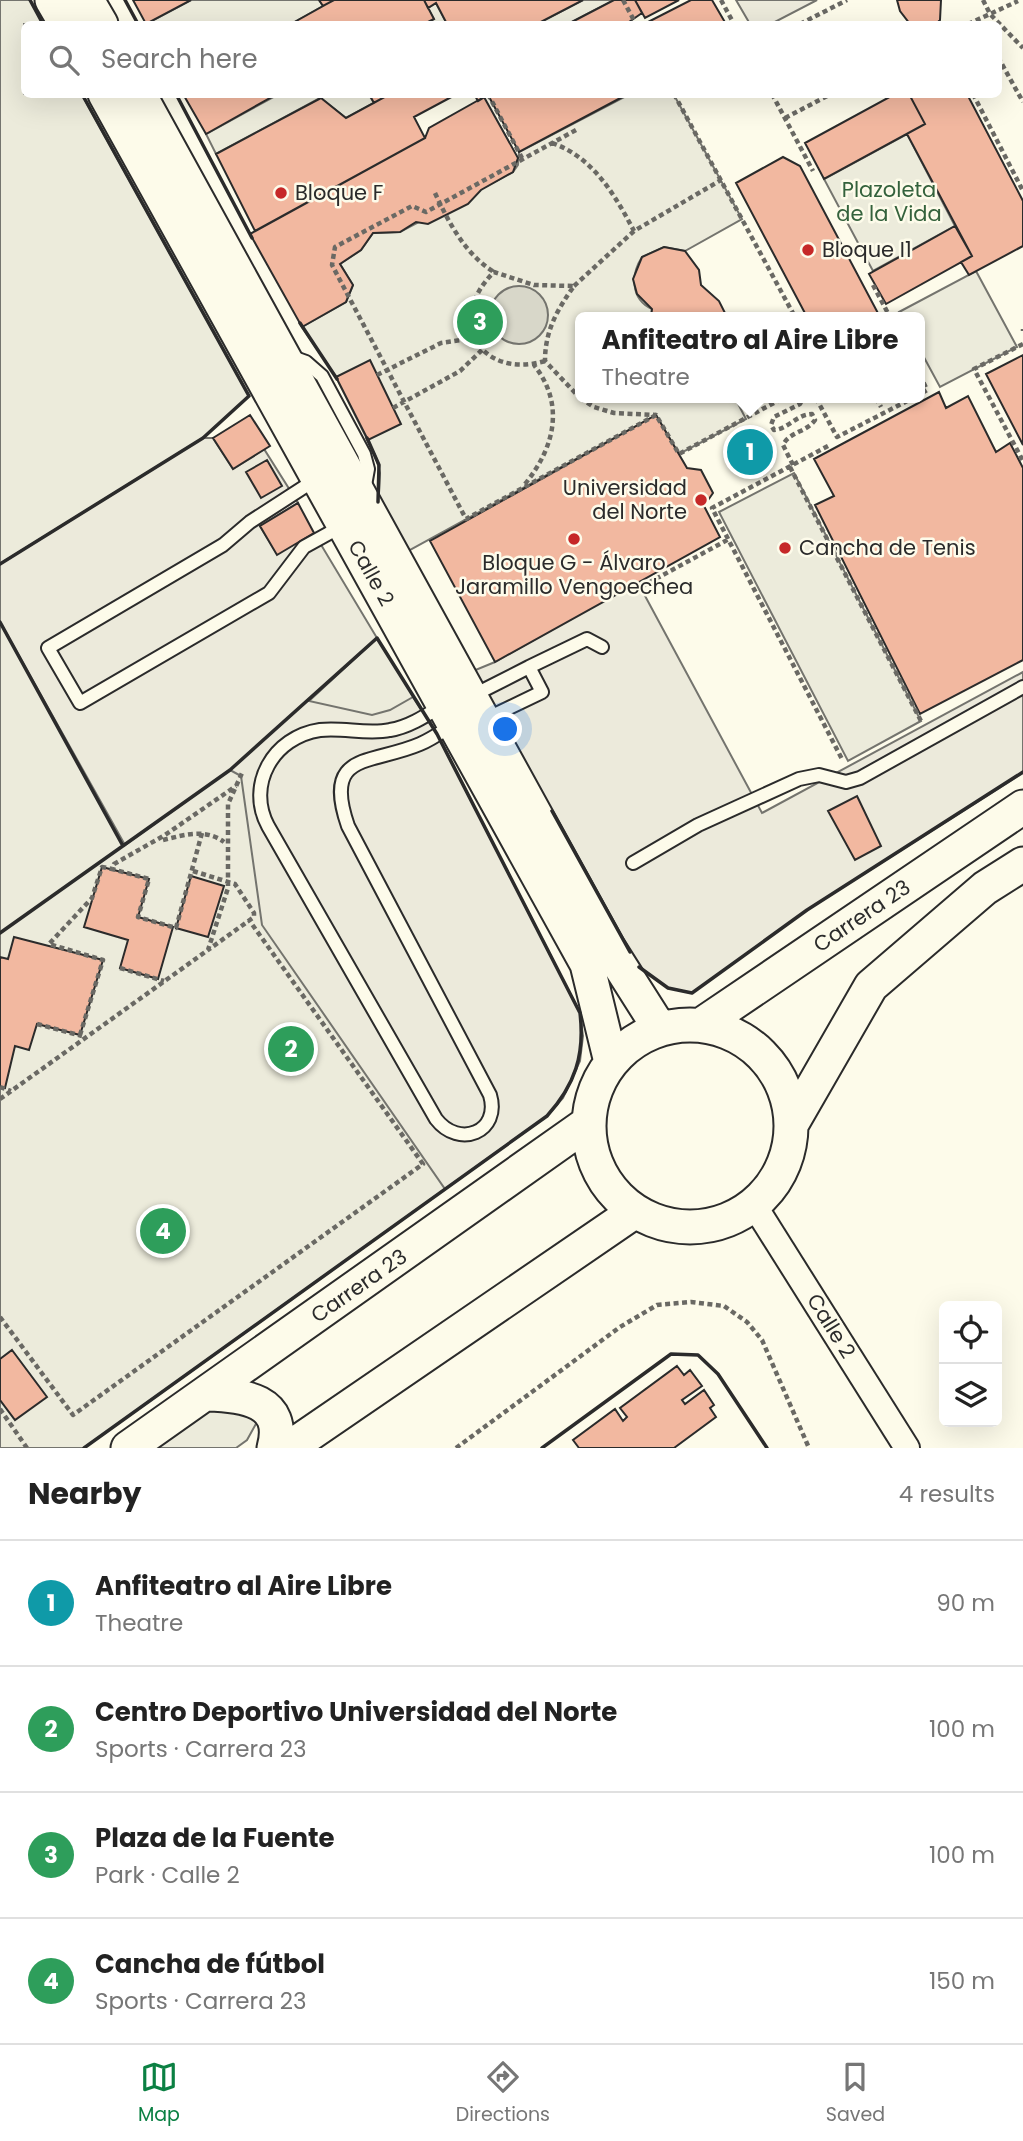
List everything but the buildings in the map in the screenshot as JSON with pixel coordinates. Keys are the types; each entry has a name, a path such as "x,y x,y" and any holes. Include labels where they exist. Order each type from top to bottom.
{"street":[{"path":"52,0 64,21"},
{"path":"87,0 99,21"},
{"name":"Calle 2","path":"107,98 318,478 354,515"},
{"name":"Calle 2","path":"141,98 280,352 354,515 463,712 660,1029"},
{"name":"Calle 2","path":"463,712 587,964 611,1062"},
{"name":"Carrera 23","path":"701,1025 1023,807"},
{"path":"791,1125 784,1089 765,1058 743,1039 701,1025 660,1029 633,1042 611,1062 595,1090 588,1123 590,1149 599,1173 614,1195 634,1212 668,1226 705,1227 739,1215 754,1205 782,1169 791,1125 872,986 985,888 1023,864"},
{"name":"Carrera 23","path":"128,1448 588,1123"},
{"name":"Calle 2","path":"754,1205 907,1448"},
{"path":"289,1448 634,1212"},
{"path":"207,1394 237,1395 257,1401 268,1410 277,1425 274,1448"}],"lane":[{"path":"318,478 250,522 223,545 48,648 80,702 269,593 304,547 354,515"},
{"path":"529,667 542,692 463,712 391,730 321,730 304,734 288,743 268,765 258,791 259,803 268,826 436,1119 443,1129 454,1135 467,1136 479,1131 487,1122 492,1103 490,1095 348,826 340,794 346,770 355,763 421,744 463,712 529,667 587,639 602,648"},
{"path":"633,863 698,825 799,779 819,775 846,782 860,778 1023,687"}],"path":[{"path":"623,0 634,21"},
{"path":"721,0 732,21"},
{"path":"806,21 847,0"},
{"path":"983,0 997,21"},
{"path":"982,21 990,14 1018,1"},
{"path":"1002,26 1023,48"},
{"path":"1002,63 1023,103"},
{"path":"490,98 522,158"},
{"path":"676,98 791,312"},
{"path":"774,98 813,171"},
{"path":"785,118 823,98"},
{"path":"974,98 1023,191"},
{"path":"576,130 426,212 412,206 335,247 332,265 466,519 656,415"},
{"path":"552,142 583,158 597,173 634,231"},
{"path":"545,362 552,323 574,286 634,231 721,180"},
{"path":"435,193 465,246 482,265 494,272 534,285 574,286"},
{"path":"494,272 478,291 472,304 469,323 474,338 482,350 508,363 534,365 545,362"},
{"path":"873,285 887,312"},
{"path":"377,375 441,343 474,338"},
{"path":"1023,344 974,369 1023,461"},
{"path":"393,408 460,371 482,350"},
{"path":"545,362 575,393"},
{"path":"523,487 548,451 553,432 554,410 549,389 534,365"},
{"path":"588,403 614,413 656,415"},
{"path":"656,415 679,454 774,403"},
{"path":"800,403 774,418 771,425 774,430 780,429 806,414 812,414 815,420 811,425 786,439 783,445 921,721"},
{"path":"819,403 837,437 903,403"},
{"path":"879,403 881,407"},
{"path":"828,446 712,508 845,763 848,761"},
{"path":"641,587 729,539"},
{"path":"909,727 932,715"},
{"path":"208,950 229,881 230,866 225,842 228,804 245,768"},
{"path":"112,869 114,864 152,843 237,785"},
{"path":"152,843 202,833 214,835 225,842"},
{"path":"80,1035 103,960 49,944 72,923 92,898 102,867 149,879 138,917 176,928 202,833"},
{"path":"0,1099 254,917 250,903 242,891 229,881 193,871"},
{"path":"0,1317 74,1415 423,1164 249,920"},
{"path":"120,968 164,981"},
{"path":"37,1024 86,1037"},
{"path":"0,1087 11,1091"},
{"path":"456,1448 620,1327 657,1305 691,1302 724,1306 747,1322 762,1340 809,1448"},
{"path":"0,1409 27,1448"}],"green space":[{"path":"0,0 30,0 41,21 21,21 21,98 84,98 249,396 203,438 0,564"},
{"path":"191,0 319,0 323,6 296,21 152,21"},
{"path":"583,0 614,0 574,21 543,21"},
{"path":"436,3 445,21 430,21 434,19 428,8"},
{"path":"272,98 320,98 216,154 206,134"},
{"path":"320,98 371,98 374,103 346,118"},
{"path":"622,98 676,98 742,219 685,251 664,247 642,257 636,271 636,293 645,305 652,309 652,312 575,312 575,403 738,403 746,419 679,454 656,415 401,555 378,512 380,473 376,457 336,377 302,327 346,302 353,285 340,264 361,250 373,233 400,232 513,172 518,165 519,152"},
{"name":"Plazoleta de la Vida","path":"907,134 955,226 873,271 824,179"},
{"path":"976,271 1017,347 940,387 925,359 925,312 899,312"},
{"path":"794,473 921,721 848,761 719,512"},
{"path":"0,622 125,845 308,701 377,638 437,734 580,1013 581,1042 576,1069 565,1093 547,1116 84,1448 0,1448"},
{"path":"208,1406 239,1406 257,1422 247,1440 236,1448 148,1448"}],"shaded area":[{"path":"736,0 817,0 777,21 748,21"},
{"path":"519,286 530,288 543,299 548,315 546,326 535,339 519,344 508,342 495,331 490,315 492,304 503,291"},
{"path":"203,438 213,438 233,469 264,449 298,503 260,526 277,554 314,533 377,638 309,701 372,715 390,710 413,697 437,734 580,1013 583,1036 580,1061 563,1098 547,1116 445,1189 262,925 241,776 230,770 125,845 0,622 0,564"},
{"path":"637,581 762,813 1023,672 1023,773 807,910 692,993 668,988 637,966 473,671 495,662"}],"wall":[{"path":"30,0 41,21"},
{"path":"125,0 136,21"},
{"path":"0,564 203,438 249,396 84,98"},
{"path":"178,98 252,238"},
{"path":"300,323 337,379"},
{"path":"367,438 379,465 378,502"},
{"path":"0,622 123,846"},
{"path":"0,933 230,770 377,638 437,734 580,1013 581,1042 576,1069 565,1093 547,1116 84,1448"},
{"path":"639,967 668,988 692,993 807,910 1023,772"},
{"path":"552,811 630,952"},
{"path":"542,1448 671,1354 698,1355 718,1374 767,1448"}],"place":[{"name":"Bloque F","path":"281,193"},
{"name":"Bloque I1","path":"808,250"},
{"name":"Plaza de la Fuente","path":"480,322"},
{"name":"Anfiteatro al Aire Libre","path":"750,452"},
{"name":"Universidad del Norte","path":"701,500"},
{"name":"Bloque G - Álvaro Jaramillo Vengoechea","path":"574,539"},
{"name":"Cancha de Tenis","path":"785,548"},
{"name":"Centro Deportivo Universidad del Norte","path":"291,1049"},
{"name":"Cancha de fútbol","path":"163,1231"}]}
